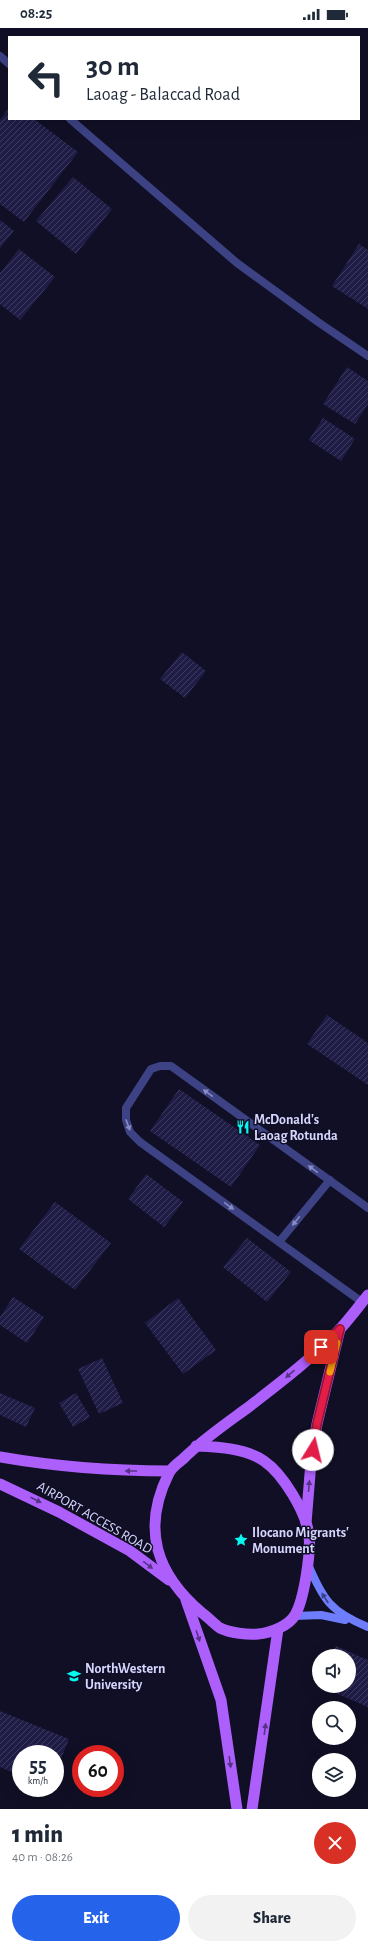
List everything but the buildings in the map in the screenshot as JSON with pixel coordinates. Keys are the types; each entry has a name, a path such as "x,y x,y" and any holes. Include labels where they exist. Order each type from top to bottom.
{"main road":[{"path":"196,1446 222,1447 242,1452 263,1460 281,1477 293,1495 306,1525 309,1536 305,1588 295,1616 278,1629 258,1634 234,1632 220,1628 186,1599 171,1582 158,1555 155,1537 155,1513 170,1471 196,1446 291,1373 340,1329 365,1299"},
{"path":"306,1525 311,1462 317,1424 340,1329"},
{"name":"AIRPORT ACCESS ROAD","path":"0,1457 46,1465 108,1470 170,1471"},
{"name":"AIRPORT ACCESS ROAD","path":"0,1484 59,1512 130,1551 171,1582"},
{"path":"307,1564 327,1602 339,1613 354,1622"},
{"path":"186,1599 221,1700 237,1809"},
{"path":"295,1616 321,1615 354,1622 368,1627"},
{"path":"252,1809 278,1629"}],"street":[{"path":"0,56 8,63"},
{"path":"71,120 237,263 318,322 368,356"},
{"path":"365,1299 279,1242 140,1142 130,1132 126,1120 126,1108 152,1069 160,1066 170,1066 368,1208"},
{"path":"279,1242 330,1180"}],"slow traffic":[{"path":"330,1372 337,1343"}],"place":[{"name":"McDonald's Laoag Rotunda","path":"243,1127"},
{"name":"Ilocano Migrants' Monument","path":"241,1540"},
{"name":"NorthWestern University","path":"74,1676"}],"route":[{"path":"313,1450 317,1424 340,1329 321,1347"}]}
